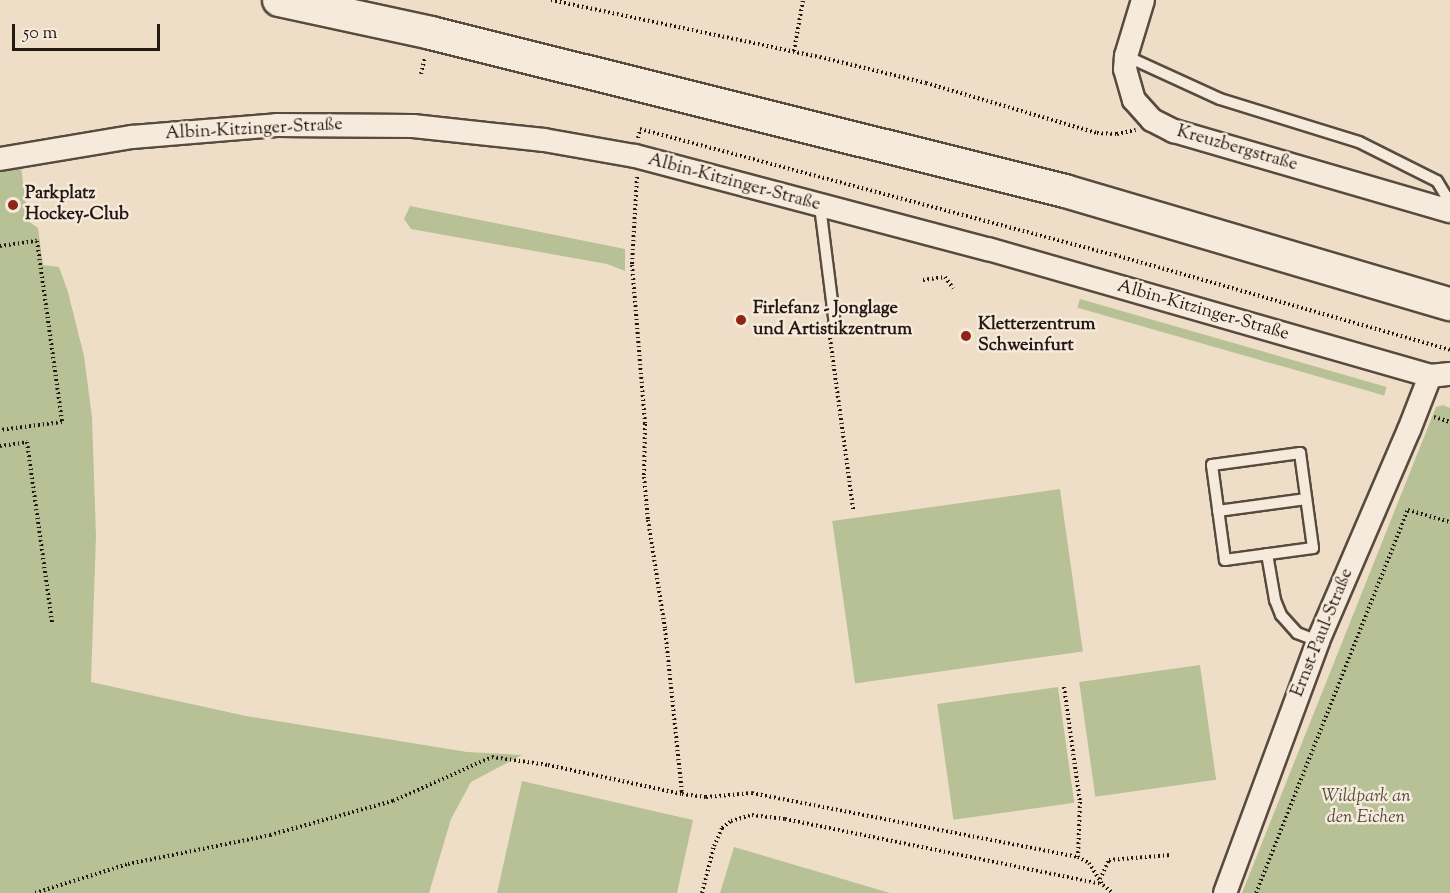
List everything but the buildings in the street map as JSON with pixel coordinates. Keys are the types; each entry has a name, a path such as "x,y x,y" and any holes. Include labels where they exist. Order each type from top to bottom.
{"main road":[{"path":"279,0 431,33 1054,189 1444,302"}],"street":[{"name":"Kreuzbergstraße","path":"1143,0 1126,56 1128,83 1134,100 1152,120 1174,131 1450,210"},
{"name":"Albin-Kitzinger-Straße","path":"0,159 132,137 205,130 356,124 484,132 637,157 977,247 1440,375"},
{"name":"Ernst-Paul-Straße","path":"1225,893 1318,641 1409,430 1440,375"}],"lane":[{"path":"1126,56 1221,99 1359,142 1437,181 1446,196 1450,210"},
{"path":"820,206 835,325"},
{"path":"1299,453 1306,499 1313,548 1225,560 1212,465 1299,453"},
{"path":"1218,511 1306,499"},
{"path":"1267,554 1275,600 1281,615 1297,633 1318,641"}],"path":[{"path":"550,0 794,51 926,83 1098,133 1126,133 1144,128 1152,120"},
{"path":"794,51 803,0"},
{"path":"682,794 665,629 648,520 644,477 645,424 632,265 640,129 1115,255 1450,351"},
{"path":"0,246 37,241 62,422 0,430"},
{"path":"923,280 945,277 953,288"},
{"path":"835,325 829,336 853,509"},
{"path":"0,446 27,442 52,622"},
{"path":"1256,893 1408,510 1450,522"},
{"path":"1064,687 1080,802 1078,857"},
{"path":"35,893 129,864 270,835 393,801 492,757 548,765 682,794 706,797 752,793 1078,857 1089,863 1103,885 1113,893"},
{"path":"702,893 722,828 731,821 752,815 1103,885"},
{"path":"1100,879 1109,860 1171,855"}],"green space":[{"path":"20,159 28,221 38,228 43,265 59,267 68,292 84,356 92,417 96,536 91,682 246,716 467,752 522,755 471,782 451,819 429,893 0,893 0,161"},
{"path":"410,206 625,249 625,271 607,264 411,229 404,219"},
{"path":"1080,299 1387,387 1384,396 1078,308"},
{"name":"Wildpark an den Eichen","path":"1443,405 1450,408 1450,893 1242,893 1436,407"},
{"path":"1060,489 1083,651 855,683 832,521"},
{"path":"1200,665 1216,780 1095,797 1079,682"},
{"path":"1058,687 1074,803 953,820 937,704"},
{"path":"522,781 693,820 677,893 497,893"},
{"path":"734,847 890,893 720,893"}],"place":[{"name":"Parkplatz Hockey-Club","path":"13,205"},
{"name":"Firlefanz - Jonglage und Artistikzentrum","path":"741,320"},
{"name":"Kletterzentrum Schweinfurt","path":"966,336"}]}
